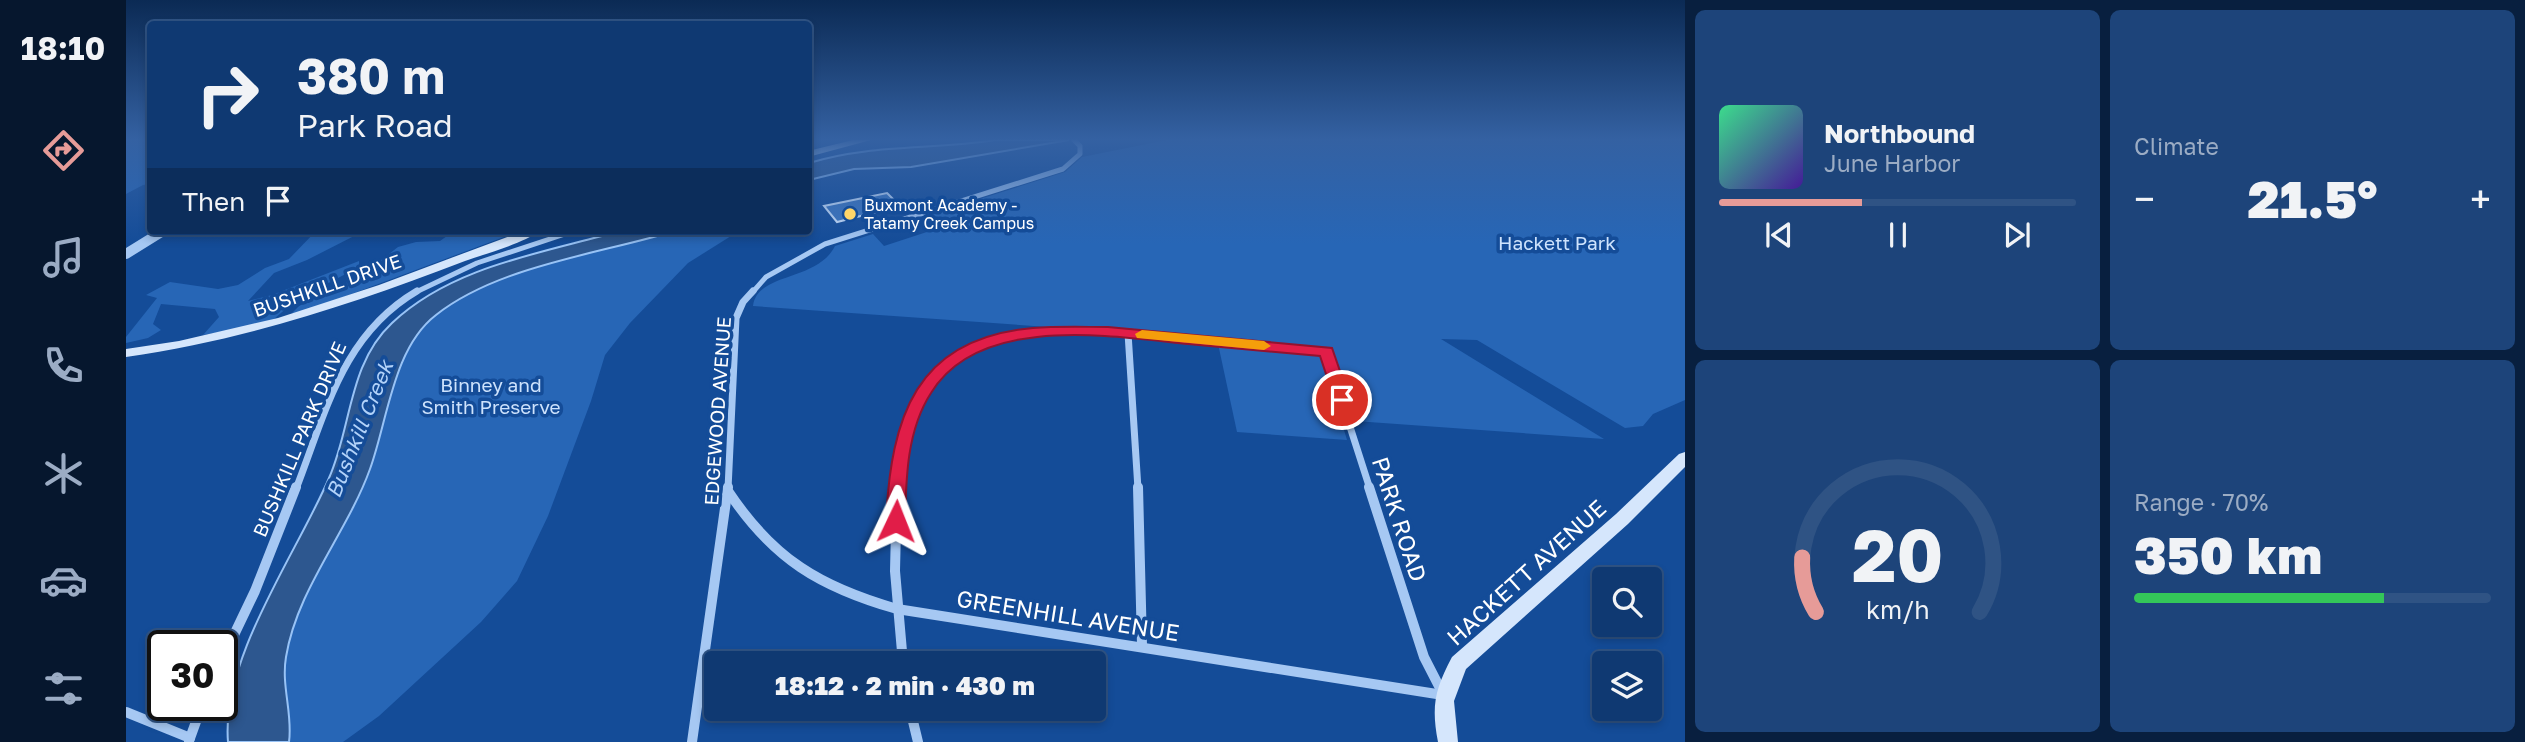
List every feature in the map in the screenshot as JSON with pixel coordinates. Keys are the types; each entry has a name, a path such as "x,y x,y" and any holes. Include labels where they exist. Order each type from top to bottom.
{"main road":[{"name":"BUSHKILL DRIVE","path":"126,353 201,342 271,326 333,306 522,235"},
{"name":"HACKETT AVENUE","path":"1443,695 1459,663 1622,519 1685,458"},
{"path":"1443,695 1443,715 1448,742"}],"street":[{"name":"EDGEWOOD AVENUE","path":"692,742 728,491 736,318 752,291 785,265 825,244 1045,175"},
{"path":"126,254 157,235"},
{"name":"BUSHKILL PARK DRIVE","path":"236,630 255,591 345,364 364,334 396,306 443,278 563,235"},
{"path":"902,651 895,543 897,478 911,414 924,389 942,367 974,347 1032,332 1128,333 1138,493 1142,645"},
{"name":"PARK ROAD","path":"1128,333 1326,352 1424,657 1443,695"},
{"name":"GREENHILL AVENUE","path":"728,491 752,529 790,563 831,588 858,599 897,609 1142,645 1443,695"},
{"path":"126,712 189,740 196,721"},
{"path":"913,721 918,742"}],"green space":[{"path":"126,175 147,175 147,184 126,194"},
{"name":"Hackett Park","path":"1057,175 1685,175 1685,400 1653,414 1643,426 1625,428 1477,340 1441,339 1604,439 1341,420 1347,440 1237,432 1217,339 753,306 757,295 765,287 815,266 826,258 835,246 873,234 884,246 936,229 926,216"},
{"path":"312,235 356,235 274,273 248,301 272,295 359,261 359,267 296,300 274,319 260,325 203,335 219,317 215,309 161,304 153,324 161,330 148,338 126,343 126,337 157,298 146,295 170,282 218,289 238,285 265,268 289,259"},
{"path":"448,235 509,235 298,314 292,313 299,306 362,275 398,247 416,242 440,241"},
{"name":"Binney and Smith Preserve","path":"660,235 733,235 688,263 630,323 605,355 591,401 548,516 517,581 481,622 379,716 343,742 289,742 290,721 285,668 292,632 311,585 360,493 370,469 401,365 422,329 436,315 461,298 489,284 550,263"}],"water":[{"path":"812,175 831,175 812,179"},
{"name":"Bushkill Creek","path":"605,235 660,235 550,263 489,284 461,298 436,315 422,329 401,365 370,469 360,493 311,585 292,632 285,668 290,721 289,742 228,742 229,721 238,721 238,670 248,641 329,478 367,357 392,323 416,304 442,288 500,264"}],"building":[{"name":"Buxmont Academy - Tatamy Creek Campus","path":"887,193 900,206 837,222 824,206"}],"slow traffic":[{"path":"1142,334 1264,346"}],"place":[{"name":"Buxmont Academy - Tatamy Creek Campus","path":"850,214"}],"route":[{"path":"896,521 897,478 903,445 911,414 924,389 942,367 974,347 1000,339 1032,332 1108,331 1326,352 1342,400"}]}
